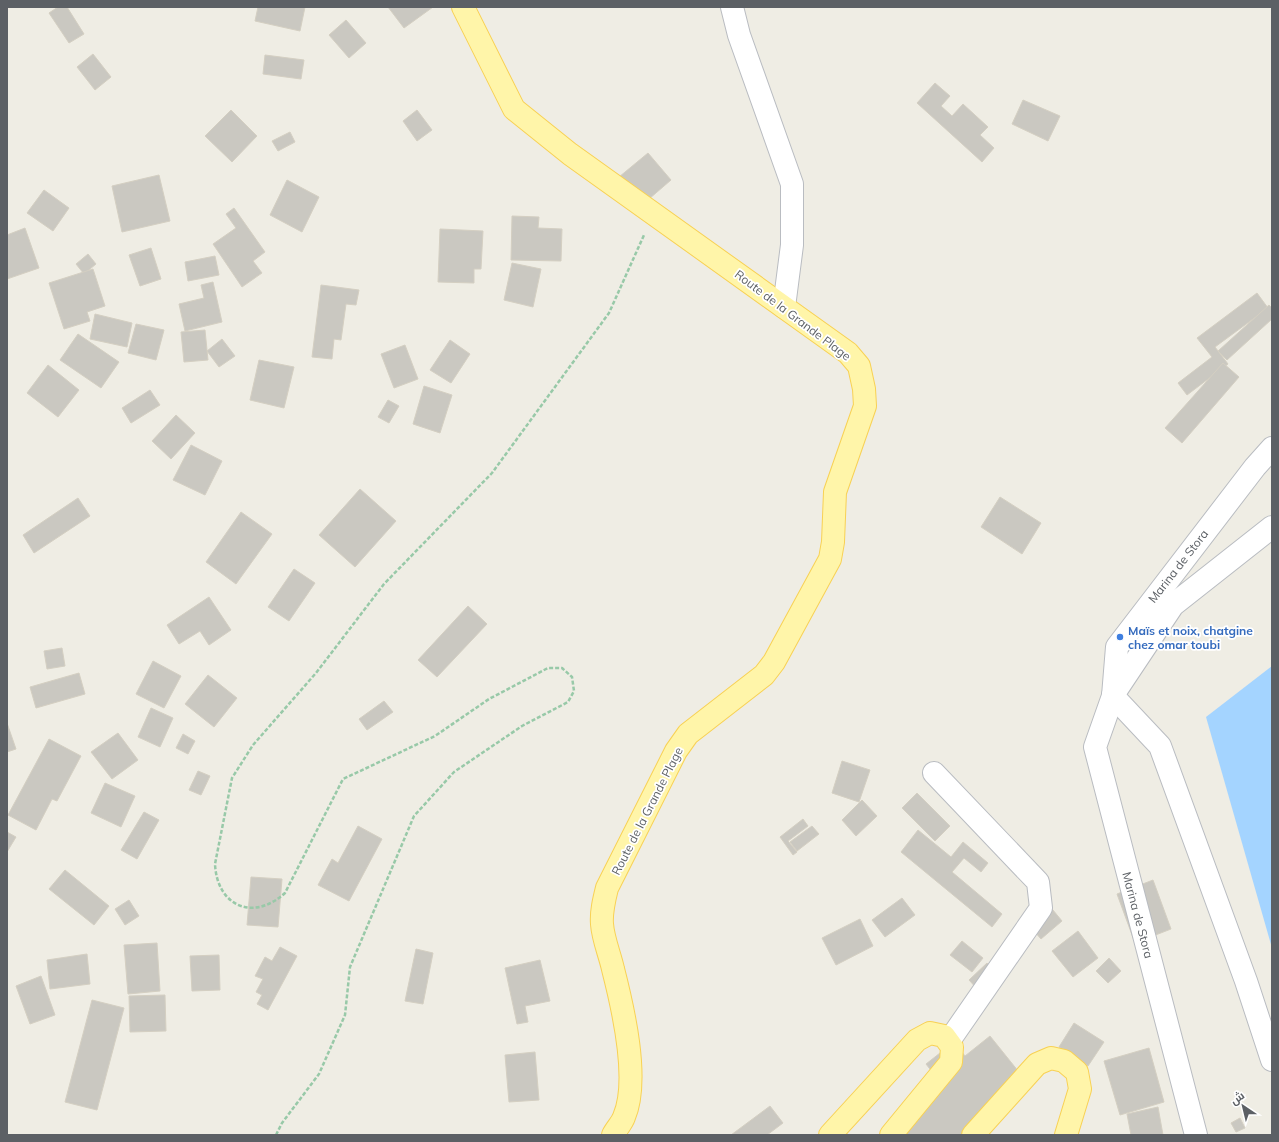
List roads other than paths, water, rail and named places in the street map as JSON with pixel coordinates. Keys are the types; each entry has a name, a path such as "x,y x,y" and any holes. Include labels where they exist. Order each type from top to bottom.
{"main road":[{"name":"Route de la Grande Plage","path":"463,7 514,109 570,154 654,212 848,353 859,366 864,389 865,406 835,492 833,542 830,559 774,662 764,675 688,734 673,758 607,888 602,906 602,925 628,1042 630,1080 628,1103 624,1118 612,1135"},
{"path":"830,1135 917,1040 930,1033 937,1034 949,1041 952,1048 951,1062 891,1135"},
{"path":"973,1135 1037,1064 1051,1058 1064,1061 1076,1072 1080,1089 1066,1135"}],"street":[{"path":"732,7 739,35 792,184 792,245 784,307"},
{"name":"Marina de Stora","path":"1113,696 1117,647 1212,522 1272,448"},
{"name":"Marina de Stora","path":"1196,1135 1095,747 1113,696 1173,605 1272,527"},
{"path":"1113,696 1160,746 1246,981 1272,1060"},
{"path":"934,773 1038,882 1040,908 949,1041"}],"water":[{"path":"1272,666 1272,948 1206,717"}],"place":[{"name":"Maïs et noix, chatgine chez omar toubi","path":"1120,637"}]}
